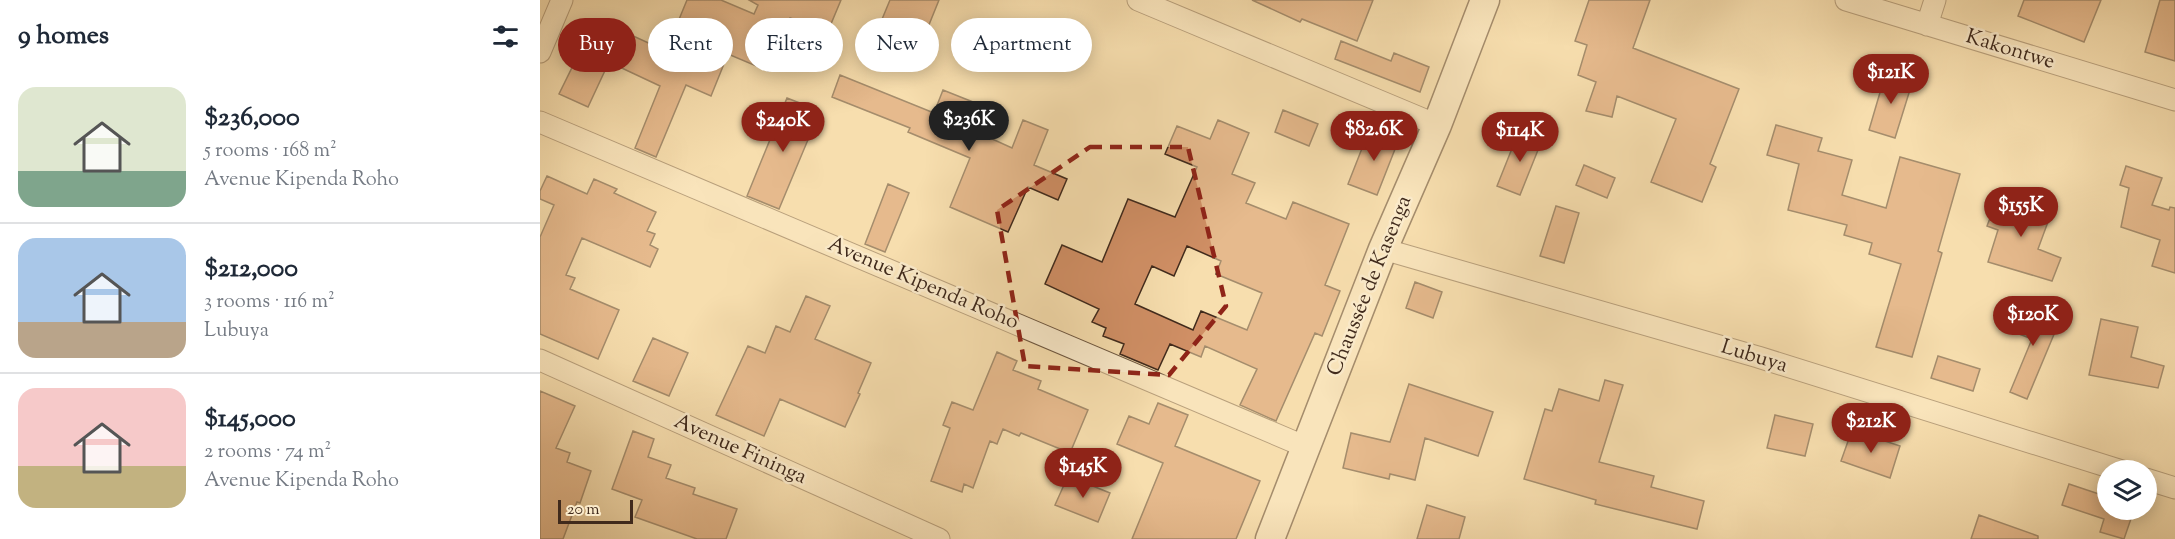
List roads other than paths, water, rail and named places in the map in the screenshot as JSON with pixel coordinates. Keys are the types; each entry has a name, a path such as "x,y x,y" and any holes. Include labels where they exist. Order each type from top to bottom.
{"main road":[{"name":"Chaussée de Kasenga","path":"1270,539 1383,249 1437,124 1485,0"}],"street":[{"path":"540,52 562,0"},
{"path":"1138,0 1437,124"},
{"name":"Kakontwe","path":"1846,0 2175,100"},
{"path":"1927,25 1935,0"},
{"name":"Avenue Kipenda Roho","path":"540,122 1306,447"},
{"name":"Lubuya","path":"1383,249 1758,357 2097,463"},
{"name":"Avenue Fininga","path":"540,360 939,539"},
{"path":"2157,482 2175,488"}]}
